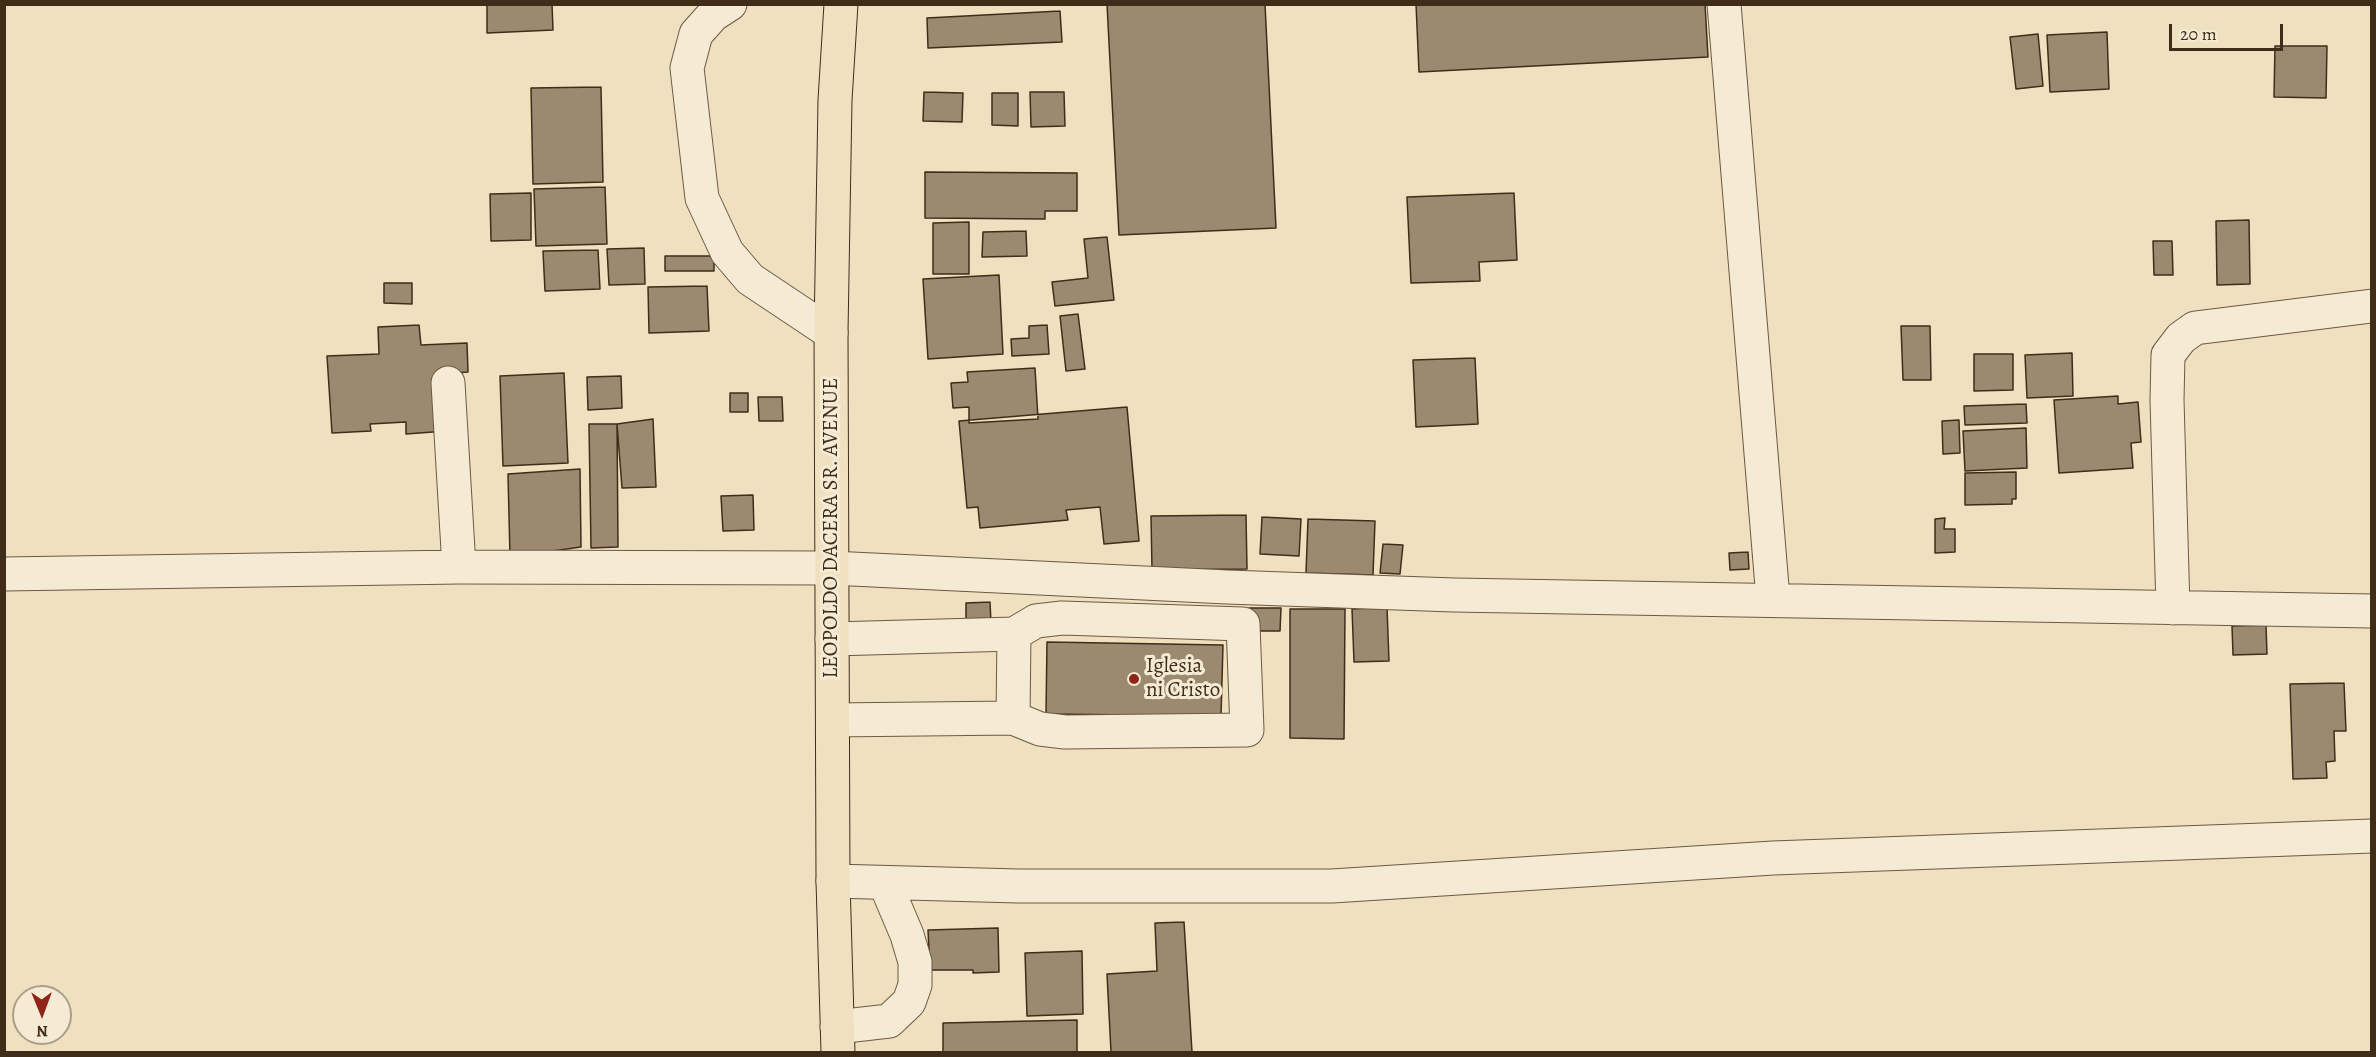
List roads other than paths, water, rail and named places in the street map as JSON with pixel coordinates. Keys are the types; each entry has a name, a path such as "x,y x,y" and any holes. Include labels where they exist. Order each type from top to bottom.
{"main road":[{"name":"LEOPOLDO DACERA SR. AVENUE","path":"838,1040 833,881 831,333 835,100 841,4"}],"street":[{"path":"730,4 713,15 696,34 687,68 702,198 727,252 750,279 831,333"},
{"path":"1724,4 1773,599"},
{"path":"2173,608 2167,400 2168,355 2181,338 2195,328 2372,306"},
{"path":"448,384 459,567"},
{"path":"4,574 459,567 831,568 1454,596 1773,599 2372,611"},
{"path":"832,639 1014,634 1036,621 1062,618 1243,624 1247,730 1065,732 1040,729 1013,718 832,720"},
{"path":"1013,718 1014,634"},
{"path":"833,881 1018,886 1332,886 1773,858 2372,836"},
{"path":"838,1040 889,1021 909,1002 915,985 915,962 907,935 885,883"}],"place":[{"name":"Iglesia ni Cristo","path":"1134,679"}]}
